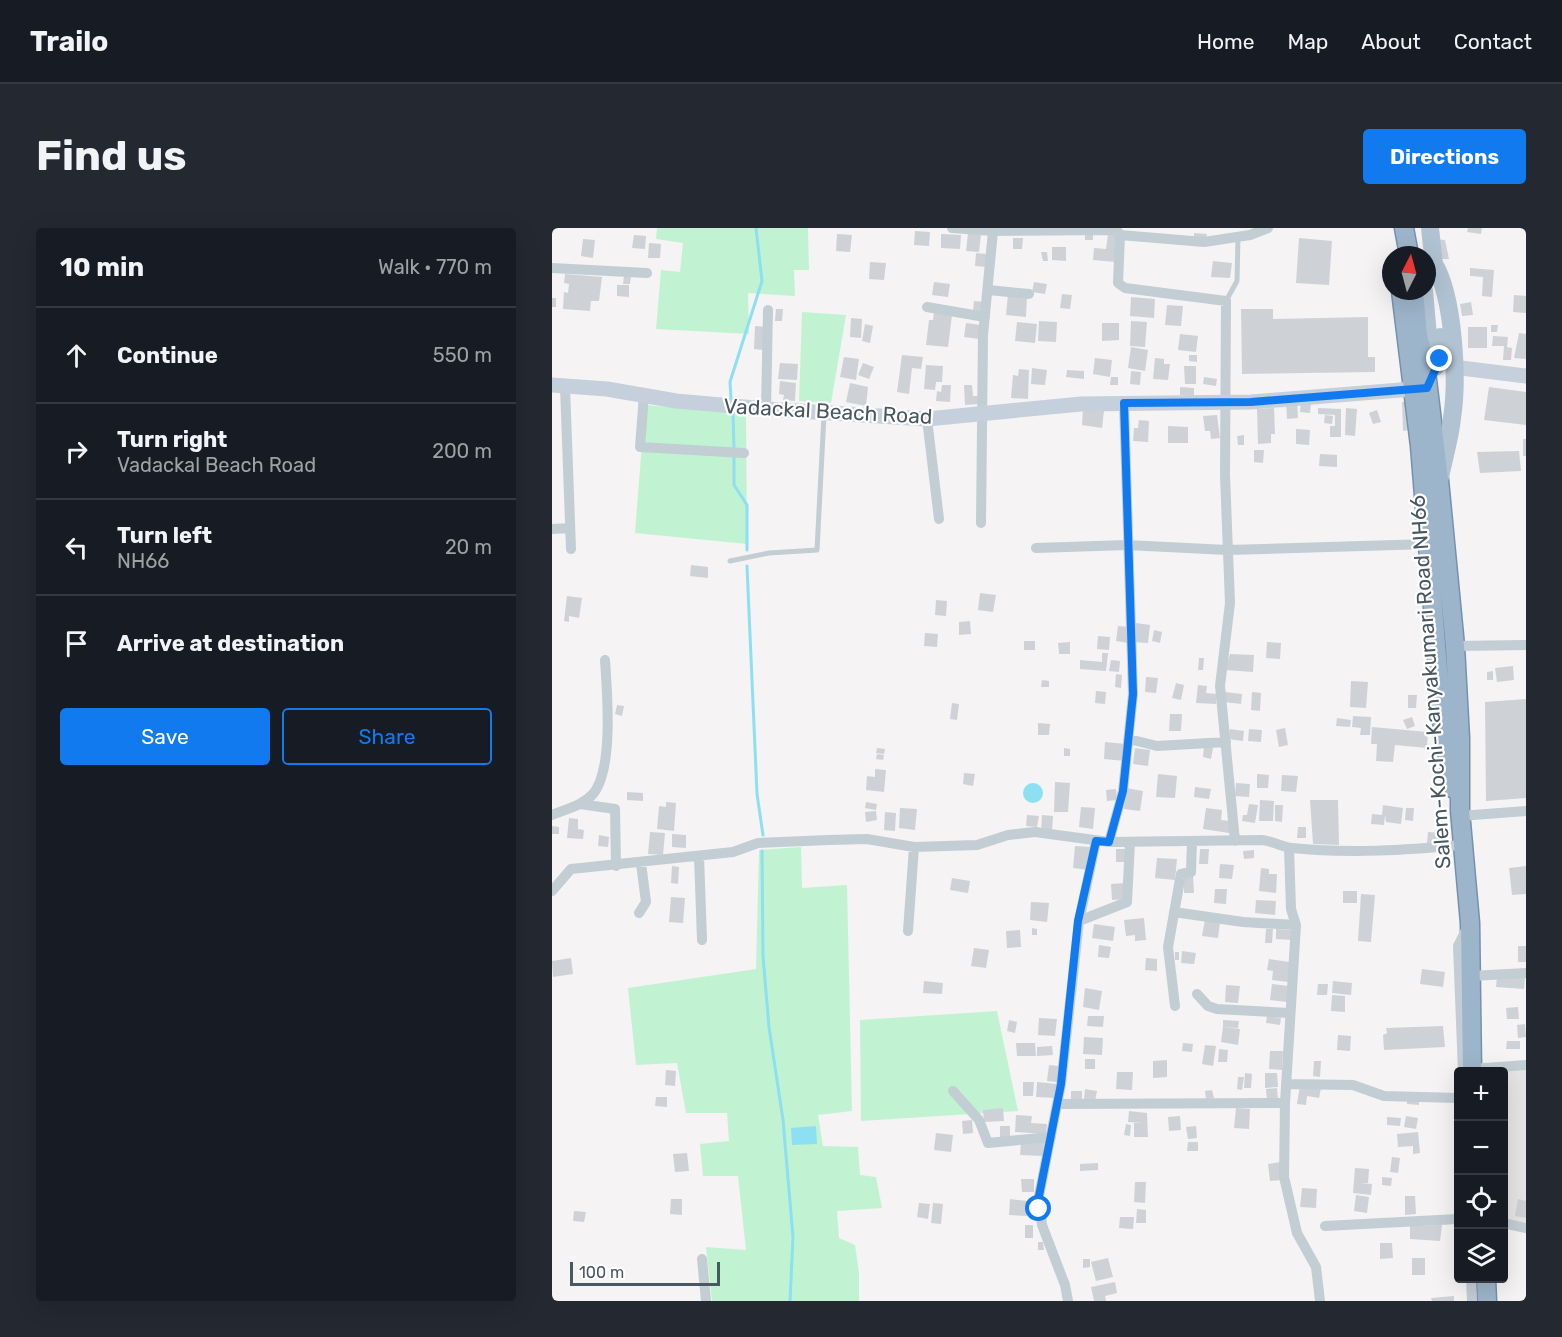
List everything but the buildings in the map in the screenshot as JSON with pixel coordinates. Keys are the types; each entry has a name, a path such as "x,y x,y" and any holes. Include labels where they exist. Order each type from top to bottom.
{"highway":[{"path":"1394,228 1396,246"},
{"path":"1404,228 1407,246"},
{"path":"1403,300 1420,388 1420,446 1425,544 1443,732 1460,814"},
{"name":"Salem-Kochi-Kanyakumari Road NH66","path":"1415,300 1418,336 1425,363 1420,388 1439,480 1455,646 1461,738 1460,814 1470,923 1469,1067"},
{"path":"1486,1283 1487,1301"}],"main road":[{"path":"1419,228 1424,246"},
{"path":"1428,246 1430,228"},
{"path":"1425,300 1430,360 1444,367 1526,376"},
{"path":"1432,300 1440,359 1444,367 1452,418 1439,480"},
{"path":"1420,388 1444,367"},
{"name":"Vadackal Beach Road","path":"559,386 607,389 766,409 927,419 1124,403 1224,402 1420,388"}],"street":[{"path":"952,228 993,231 1117,230 1120,235 1118,283 1125,288 1226,301 1224,402 1230,603 1220,686 1235,841"},
{"path":"1120,235 1204,242 1238,237 1268,228"},
{"path":"981,523 985,316 993,231"},
{"path":"552,268 647,273"},
{"path":"989,290 1029,294"},
{"path":"927,307 985,316"},
{"path":"766,409 768,310"},
{"path":"559,386 571,549"},
{"path":"644,395 640,447 738,453"},
{"path":"1109,842 1123,791 1129,739 1132,649 1124,403"},
{"path":"927,419 939,519"},
{"path":"552,529 570,528"},
{"path":"1036,548 1127,545 1227,550 1425,544"},
{"path":"1455,646 1526,645"},
{"path":"552,815 580,804 592,795 601,774 608,721 605,660"},
{"path":"1129,739 1157,746 1226,742"},
{"path":"580,804 615,809 616,866"},
{"path":"1460,814 1526,811"},
{"path":"552,891 565,873 571,869 733,852 758,843 867,839 914,847 977,845 1008,835 1035,832 1109,842 1277,842 1289,848 1359,851 1463,845"},
{"path":"1068,1301 1065,1285 1042,1225 1039,1196 1057,1104 1078,921 1096,841"},
{"path":"1175,1006 1168,947 1181,874 1191,873 1192,841"},
{"path":"1078,921 1128,902 1130,842"},
{"path":"908,931 914,847"},
{"path":"1289,848 1291,909 1296,925 1289,1013 1284,1177 1298,1233 1316,1267 1320,1301"},
{"path":"699,856 702,940"},
{"path":"639,914 646,902 641,863"},
{"path":"1174,912 1243,922 1296,925"},
{"path":"1469,1067 1458,946 1470,923"},
{"path":"1471,976 1526,973"},
{"path":"1197,994 1208,1006 1217,1009 1289,1013"},
{"path":"1507,1067 1526,1065"},
{"path":"1286,1084 1353,1085 1384,1096 1454,1098"},
{"path":"953,1091 979,1119 988,1143 1050,1137"},
{"path":"1057,1104 1285,1103"},
{"path":"1325,1226 1454,1219"},
{"path":"1508,1224 1526,1228"},
{"path":"702,1259 706,1301"},
{"path":"1471,1283 1472,1301"}],"lane":[{"path":"1226,301 1237,280 1238,237"},
{"path":"730,561 769,553 817,550 824,412"}],"shaded area":[{"path":"1526,1063 1526,1223 1508,1220 1508,1070"}],"green space":[{"path":"657,228 808,228 809,270 794,270 795,296 748,293 749,334 656,329 661,270 680,272 683,243 656,239"},
{"path":"802,312 846,315 831,403 799,401"},
{"path":"645,405 746,414 747,544 635,533"},
{"path":"801,847 802,888 847,885 852,1111 818,1115 823,1146 858,1147 860,1175 876,1177 882,1208 837,1211 839,1238 855,1245 859,1273 859,1301 712,1301 706,1247 746,1250 738,1176 703,1176 700,1144 729,1141 727,1113 686,1113 677,1063 636,1065 628,988 756,969 759,850"},
{"path":"997,1011 1018,1111 861,1121 860,1020"}],"water":[{"path":"1033,783 1040,786 1043,793 1040,800 1033,803 1026,800 1023,793 1026,786"},
{"path":"816,1126 817,1144 792,1145 791,1128"}],"waterway":[{"path":"731,398 730,382 762,281 756,228"},
{"path":"733,414 734,448"},
{"path":"734,455 734,485 747,505 747,550"},
{"path":"747,566 757,794 763,835"},
{"path":"762,851 763,956 769,1027 783,1120 793,1237 790,1301"}],"route":[{"path":"1039,1209 1039,1196 1061,1084 1078,921 1096,841 1109,842 1123,791 1130,735 1133,694 1132,638 1127,545 1124,403 1251,402 1427,388 1435,376 1435,367 1440,359"}]}
